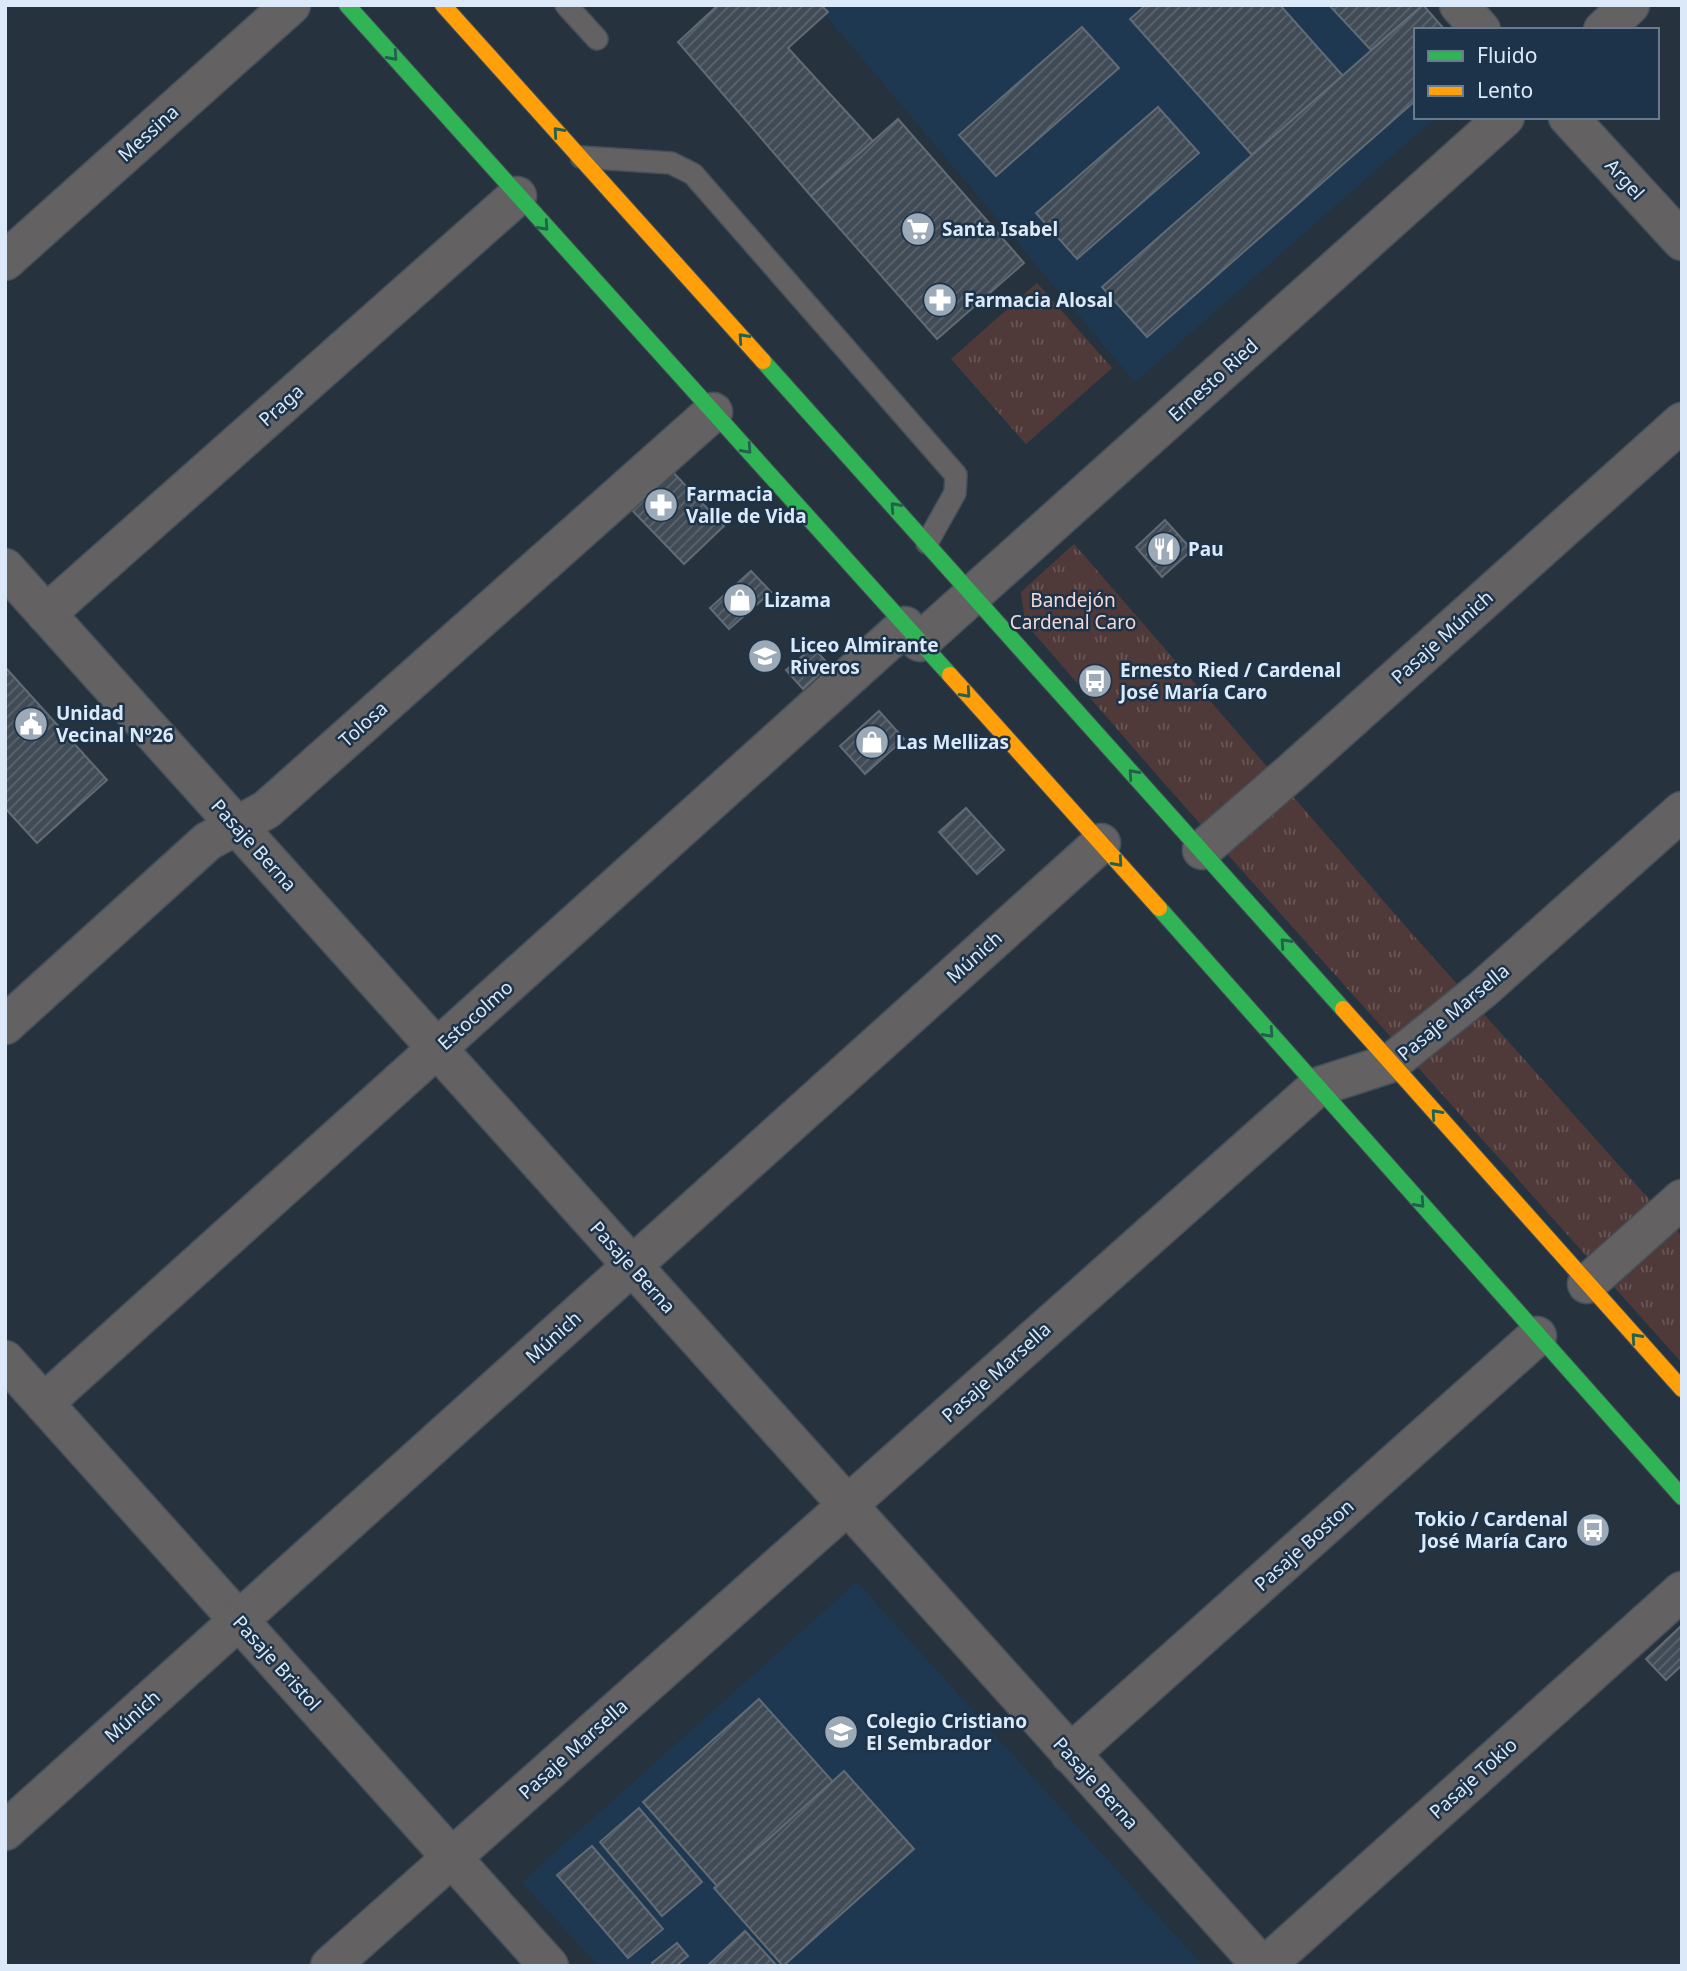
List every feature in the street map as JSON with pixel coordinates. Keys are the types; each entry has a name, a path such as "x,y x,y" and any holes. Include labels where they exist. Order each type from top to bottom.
{"main road":[{"path":"347,5 1101,843 1682,1497"},
{"path":"443,5 1682,1389"}],"street":[{"name":"Messina","path":"5,261 291,5"},
{"path":"1459,5 1479,28"},
{"path":"1604,28 1630,5"},
{"name":"Ernesto Ried","path":"913,634 973,594 1504,119"},
{"name":"Argel","path":"1570,119 1682,241"},
{"name":"Praga","path":"46,614 517,196"},
{"name":"Tolosa","path":"5,1024 208,841 266,810 713,411"},
{"name":"Pasaje Múnich","path":"1202,850 1682,422"},
{"name":"Pasaje Berna","path":"5,568 1263,1966"},
{"name":"Estocolmo","path":"44,1403 437,1049 913,634"},
{"name":"Pasaje Marsella","path":"330,1966 1317,1087 1391,1063 1483,989 1682,811"},
{"name":"Múnich","path":"5,1830 1101,843"},
{"path":"1587,1284 1682,1199"},
{"name":"Pasaje Boston","path":"1070,1754 1537,1336"},
{"name":"Pasaje Bristol","path":"5,1360 549,1966"},
{"name":"Pasaje Tokio","path":"1263,1966 1682,1591"}],"lane":[{"path":"566,5 597,39"},
{"path":"581,157 671,163 693,174 956,475 955,493 927,543"}],"shaded area":[{"path":"817,5 1422,5 1442,28 1414,28 1414,119 1434,119 1135,382"},
{"name":"Colegio Cristiano El Sembrador","path":"857,1582 1203,1966 598,1966 522,1882"}],"green space":[{"path":"1037,283 1112,368 1026,444 951,359"},
{"name":"Bandejón Cardenal Caro","path":"1074,544 1407,928 1682,1236 1682,1363 1163,782 1025,623 1021,592"}],"building":[{"path":"718,5 821,5 828,12 788,48 873,141 811,196 678,42"},
{"path":"1146,5 1280,5 1343,76 1252,155 1130,19"},
{"path":"1329,5 1423,5 1371,50"},
{"path":"1423,5 1443,28 1414,28 1414,102 1147,337 1102,287"},
{"path":"1082,27 1119,68 996,176 959,135"},
{"path":"1158,107 1199,153 1077,259 1036,213"},
{"name":"Santa Isabel","path":"898,119 1024,263 937,339 811,196"},
{"path":"669,468 724,526 684,564 629,507"},
{"name":"Pau","path":"1165,520 1192,550 1162,577 1136,547"},
{"name":"Lizama","path":"751,571 771,592 729,629 710,608"},
{"path":"813,647 829,665 803,689 786,670"},
{"name":"Unidad Vecinal Nº26","path":"5,667 107,780 37,843 5,808"},
{"name":"Las Mellizas","path":"879,711 904,739 865,774 840,746"},
{"path":"966,808 1004,850 977,874 939,832"},
{"path":"1682,1625 1682,1665 1666,1680 1646,1659"},
{"path":"759,1699 834,1783 717,1886 643,1802"},
{"path":"844,1771 914,1849 783,1966 714,1888"},
{"path":"639,1808 702,1882 662,1916 600,1842"},
{"path":"592,1846 663,1929 628,1958 557,1875"},
{"path":"745,1931 777,1966 707,1966"},
{"path":"677,1943 688,1956 676,1966 654,1966 652,1963"}],"traffic: fast":[{"path":"347,5 950,675"},
{"path":"763,361 1343,1009"},
{"path":"1159,908 1682,1497"}],"traffic: slow":[{"path":"443,5 763,361"},
{"path":"950,675 1159,908"},
{"path":"1343,1009 1682,1389"}],"place":[{"name":"Santa Isabel","path":"918,229"},
{"name":"Farmacia Alosal","path":"940,300"},
{"name":"Farmacia Valle de Vida","path":"661,505"},
{"name":"Pau","path":"1164,549"},
{"name":"Lizama","path":"740,600"},
{"name":"Liceo Almirante Riveros","path":"765,656"},
{"name":"Ernesto Ried / Cardenal José María Caro","path":"1095,681"},
{"name":"Unidad Vecinal Nº26","path":"31,724"},
{"name":"Las Mellizas","path":"872,742"},
{"name":"Tokio / Cardenal José María Caro","path":"1593,1530"},
{"name":"Colegio Cristiano El Sembrador","path":"841,1732"}]}
